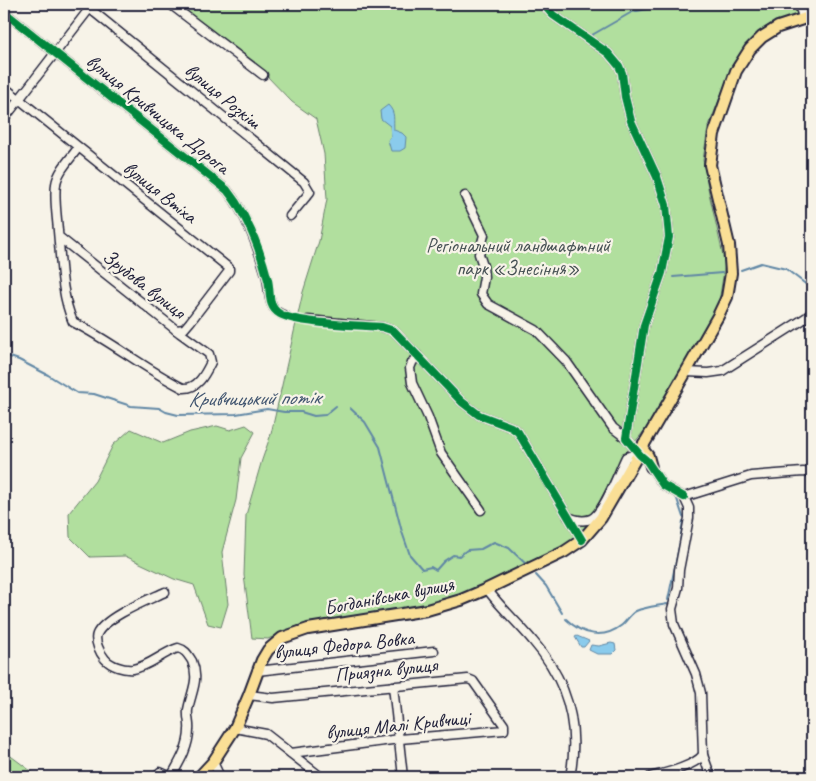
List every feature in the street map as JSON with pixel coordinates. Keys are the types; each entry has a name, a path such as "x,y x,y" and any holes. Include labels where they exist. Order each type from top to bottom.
{"main road":[{"name":"Богданівська вулиця","path":"199,777 213,762 235,728 257,671 268,650 282,638 308,629 427,610 461,600 564,552 582,540 601,518 718,316 727,297 732,273 729,245 710,164 714,134 736,71 750,49 762,36 778,27 808,17"},
{"path":"644,443 643,450 648,456 651,467"},
{"path":"630,467 640,462 647,463 651,467"}],"street":[{"path":"170,4 263,75"},
{"path":"543,4 553,15 608,53 619,66 631,121 657,178 666,204 669,237 662,273 644,325 626,438"},
{"path":"799,4 808,17"},
{"path":"4,119 91,6"},
{"name":"вулиця Розкіш","path":"91,6 304,182 310,192 290,216"},
{"name":"вулиця Кривчицька Дорога","path":"4,12 226,190 244,217 256,246 268,281 272,306 278,313 286,316"},
{"name":"вулиця Втіха","path":"4,87 229,268 229,272 186,327 176,330"},
{"path":"59,237 56,184 59,174 78,148"},
{"path":"465,196 484,235 479,254 484,277 481,294 488,304 536,330 566,360 613,428 626,438 651,467 663,485 684,496 689,508 689,518 679,570 678,588 672,609 674,624 696,674 701,694 702,755 711,777"},
{"name":"Зрубова вулиця","path":"59,237 209,354 211,362 198,383 188,388 183,388 73,322 66,303 59,237"},
{"path":"686,372 708,373 722,371 812,312"},
{"path":"308,320 394,331 462,402 479,415 511,427 518,432 582,540"},
{"path":"417,355 410,368 412,383 428,417 441,453 481,510"},
{"name":"Богданівська вулиця","path":"568,517 577,521 594,517 602,506 626,458 638,453"},
{"path":"684,496 751,476 812,473"},
{"path":"487,589 496,602 534,642 552,667 563,687 569,707 573,750 570,777"},
{"path":"163,777 160,772 171,777 185,751 190,732 188,711 196,682 194,667 190,658 187,652 178,648 144,666 131,669 116,666 105,659 96,641 97,634 105,625 123,612 165,592"},
{"name":"вулиця Федора Вовка","path":"257,671 434,652"},
{"name":"Приязна вулиця","path":"249,694 273,698 468,678 473,681 504,725"},
{"path":"393,686 403,777"},
{"name":"вулиця Малі Кривчиці","path":"291,753 400,739 504,730 504,725"},
{"path":"235,728 266,734 321,777"},
{"path":"650,777 667,773 696,761 702,755"},
{"path":"213,762 220,777"}],"green space":[{"name":"Регіональний ландшафтний парк «Знесіння»","path":"175,4 798,4 798,16 752,41 734,62 708,128 703,160 725,264 719,302 692,353 645,430 622,457 587,527 567,544 478,589 428,605 300,625 268,639 252,638 244,575 246,515 271,434 303,292 319,241 327,199 324,154 316,119 292,102 265,74"},
{"path":"246,425 255,432 241,458 236,500 222,552 228,604 221,627 208,624 194,585 174,579 125,556 90,557 70,537 69,513 95,481 113,445 131,429 163,443 190,432 217,426 230,430"},
{"path":"4,751 39,777 11,777 4,771"}],"water":[{"path":"388,105 393,114 394,130 406,137 405,148 400,151 391,151 388,140 391,136 390,126 381,119 380,111"},
{"path":"577,636 589,641 584,647 581,647 575,637"},
{"path":"615,644 616,650 612,654 597,654 589,650 591,645 599,646"}],"waterway":[{"path":"592,35 632,12 672,4 686,7 698,4"},
{"path":"741,270 761,263 786,269 812,289"},
{"path":"673,277 722,273"},
{"name":"Кривчицький потік","path":"4,355 19,360 48,375 77,393 94,394 131,406 159,408 178,415 236,414 267,409 301,412 314,416 325,415 336,406"},
{"name":"Кривчицький потік","path":"350,408 365,422 380,447 402,532 410,555 422,569 431,567 436,570 453,555 459,556 467,550 481,549 494,542 509,548 528,566"},
{"name":"Кривчицький потік","path":"676,496 683,517"},
{"name":"Кривчицький потік","path":"668,600 683,521"},
{"name":"Кривчицький потік","path":"536,575 546,586 562,613"},
{"name":"Кривчицький потік","path":"566,619 586,632 593,634 607,633 622,625 636,611 667,604"}],"tunnel":[{"path":"286,316 308,320"}],"cycle path":[{"path":"543,4 553,15 608,53 619,66 631,121 657,177 666,205 669,237 662,273 644,325 626,438 647,461 663,485 684,497"},
{"path":"4,12 227,190 241,210 257,244 268,280 271,303 276,311 300,320 382,327 394,331 462,402 479,415 511,427 518,432 582,540"}]}
